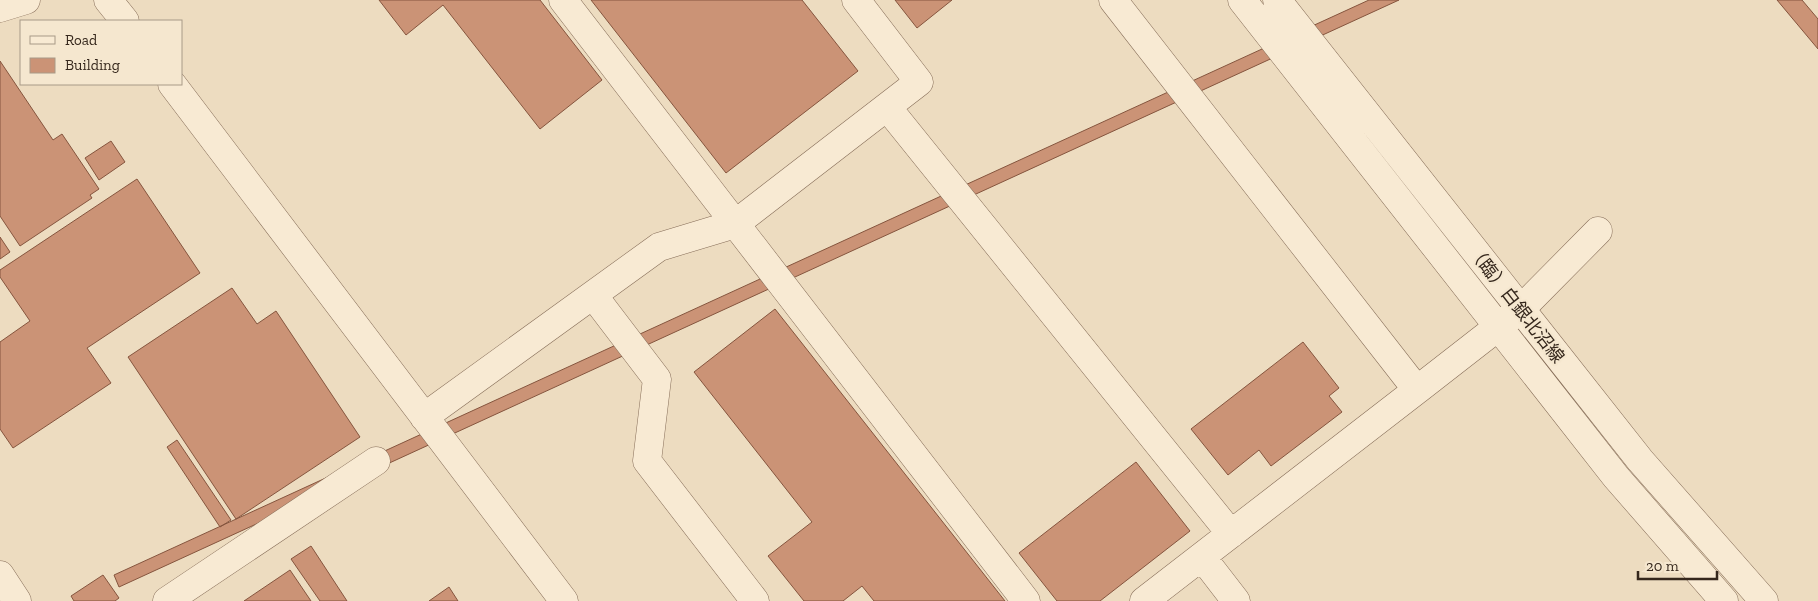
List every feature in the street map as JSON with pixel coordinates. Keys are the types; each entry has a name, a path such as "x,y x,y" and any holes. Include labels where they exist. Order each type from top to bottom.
{"street":[{"path":"0,8 26,0"},
{"path":"108,0 124,20"},
{"path":"563,0 1026,601"},
{"path":"424,416 659,247 735,224 919,82 856,0"},
{"path":"1113,0 1417,390"},
{"name":"（臨）白銀北沼線","path":"1242,0 1616,477 1724,601"},
{"name":"（臨）白銀北沼線","path":"1277,0 1640,460 1764,601"},
{"path":"173,85 564,601"},
{"path":"887,106 1231,534"},
{"path":"1144,601 1520,309 1598,231"},
{"path":"593,295 657,379 647,461 754,601"},
{"path":"167,601 376,461"},
{"path":"1202,557 1236,601"},
{"path":"0,575 17,601"}],"building":[{"path":"379,0 540,0 602,80 540,129 443,5 406,35"},
{"path":"591,0 802,0 858,71 726,173"},
{"path":"895,0 952,0 917,28"},
{"path":"1369,0 1399,0 119,587 114,575"},
{"path":"1777,0 1802,0 1818,19 1818,49"},
{"path":"0,61 53,140 62,134 99,189 90,195 92,198 20,246 0,216"},
{"path":"111,141 125,162 99,180 85,158"},
{"path":"137,179 200,273 87,348 111,383 13,448 0,429 0,342 30,321 0,277 0,270"},
{"path":"0,237 10,252 0,259"},
{"path":"232,288 257,324 276,311 360,437 236,519 128,357"},
{"path":"775,309 1005,601 874,601 862,586 843,601 804,601 768,556 812,522 694,372"},
{"path":"1303,342 1339,388 1329,396 1342,412 1271,466 1259,450 1228,475 1191,429"},
{"path":"177,440 231,520 220,527 167,447"},
{"path":"1136,462 1190,531 1100,601 1057,601 1019,553"},
{"path":"311,546 347,601 320,601 291,559"},
{"path":"290,570 311,601 244,601"},
{"path":"103,575 119,598 115,601 74,601 71,596"},
{"path":"449,587 458,601 429,601"}]}
